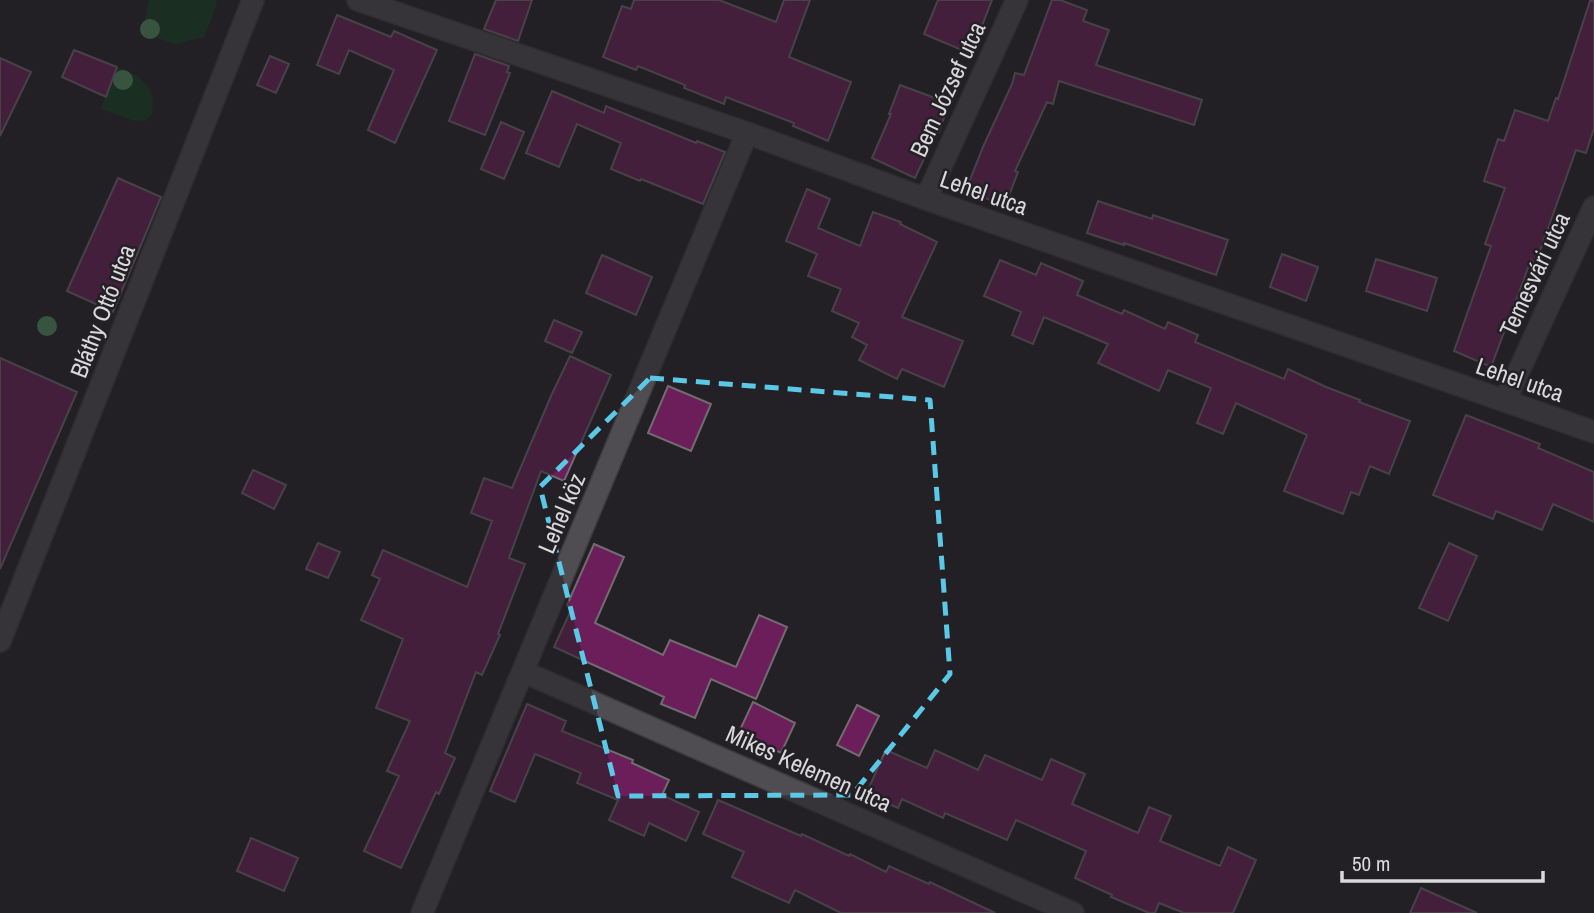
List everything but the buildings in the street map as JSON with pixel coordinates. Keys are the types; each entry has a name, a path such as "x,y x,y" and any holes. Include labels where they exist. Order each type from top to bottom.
{"street":[{"name":"Bláthy Ottó utca","path":"0,641 253,0"},
{"name":"Lehel utca","path":"358,0 747,133 926,200 1594,432"},
{"name":"Bem József utca","path":"926,200 1017,0"},
{"name":"Lehel köz","path":"422,913 747,133"},
{"name":"Temesvári utca","path":"1505,401 1594,207"},
{"name":"Mikes Kelemen utca","path":"524,671 1073,913"}],"highlighted area":[{"path":"650,378 930,400 950,674 852,795 618,796 540,487"}],"green space":[{"path":"149,0 215,0 217,4 204,37 175,44 143,33"},
{"path":"117,67 138,76 153,97 152,114 145,121 132,120 101,109"}]}
